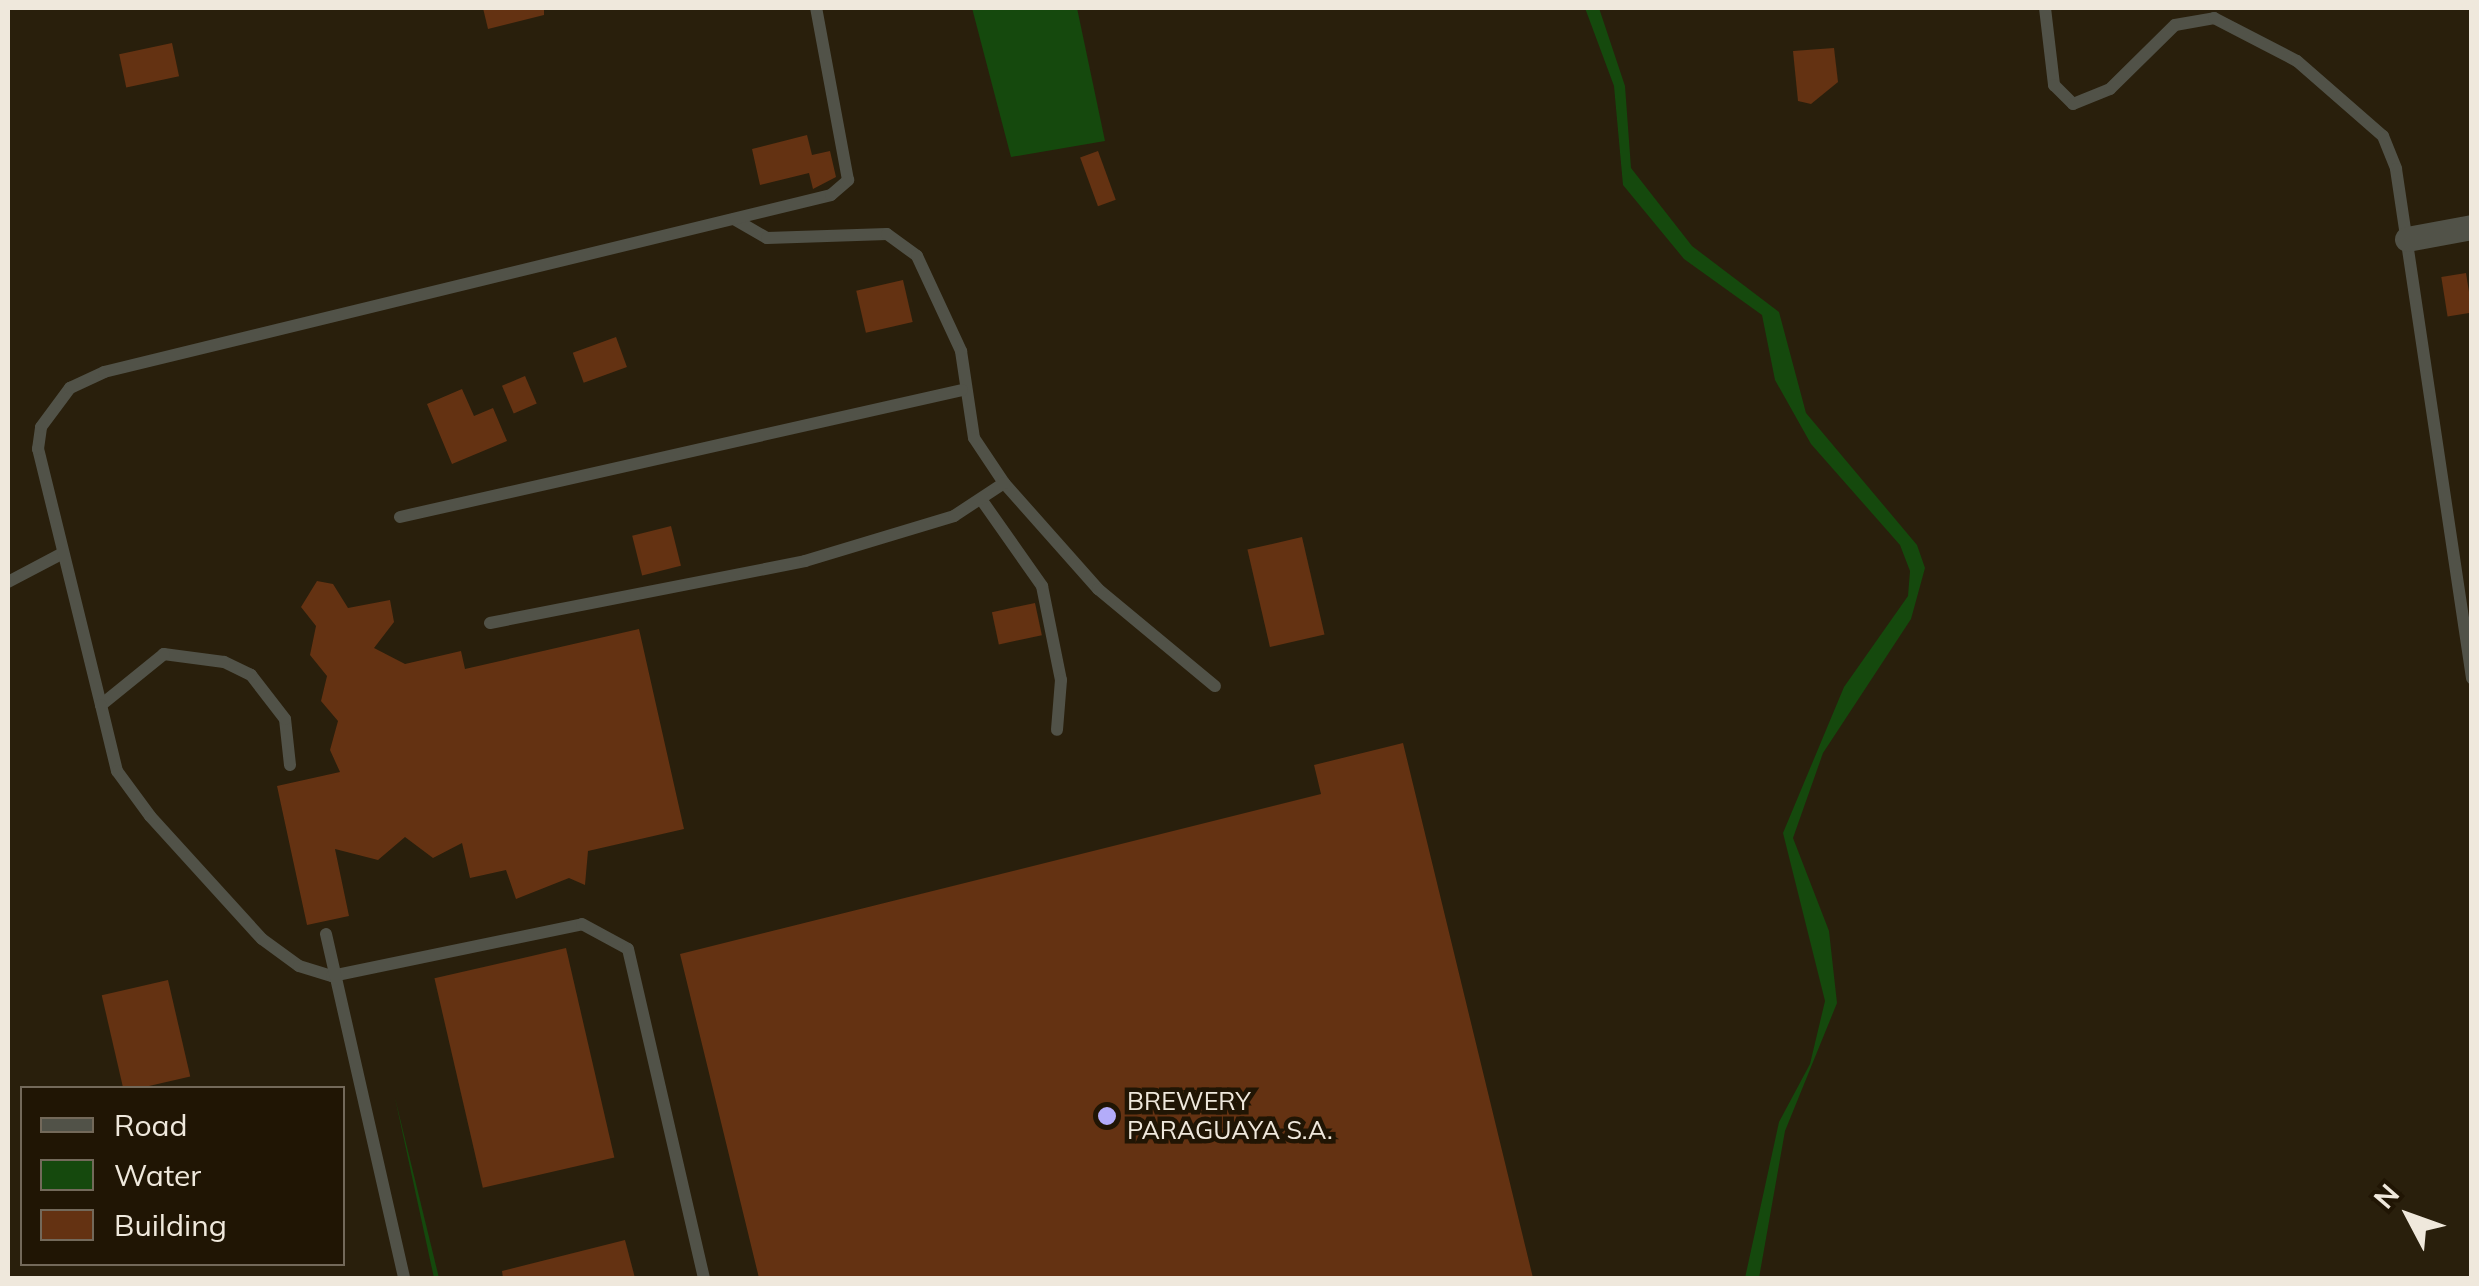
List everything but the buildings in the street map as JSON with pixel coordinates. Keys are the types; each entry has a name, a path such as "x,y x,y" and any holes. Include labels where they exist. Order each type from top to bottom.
{"street":[{"path":"2407,239 2472,228"}],"lane":[{"path":"704,1278 628,950 582,924 332,976 262,939 150,816 117,771 38,449 41,427 70,388 104,372 831,195 848,180 816,8"},
{"path":"2045,8 2054,85 2073,104 2087,106 2159,36 2194,18 2244,30 2297,61 2383,136 2407,239 2472,678"},
{"path":"734,220 767,238 853,233 904,243 942,296 974,438 1004,483 1098,589 1215,686"},
{"path":"400,518 962,390"},
{"path":"490,623 805,561 983,502 1004,483"},
{"path":"983,502 1042,586 1061,680 1057,730"},
{"path":"8,582 63,554"},
{"path":"101,704 164,654 224,662 251,674 285,719 290,765"},
{"path":"326,934 332,976 404,1278"}],"water":[{"path":"972,8 1077,8 1105,141 1011,157"},
{"path":"1585,8 1599,8 1625,86 1631,168 1692,246 1779,312 1806,413 1917,545 1925,568 1911,619 1823,753 1793,838 1829,931 1837,1003 1785,1131 1759,1278 1745,1278 1779,1122 1810,1064 1825,1001 1783,833 1844,687 1908,596 1910,571 1900,545 1811,444 1775,380 1762,315 1684,259 1623,185 1614,86"},
{"path":"395,1098 439,1278 434,1278"}],"place":[{"name":"BREWERY PARAGUAYA S.A.","path":"1107,1116"}]}
